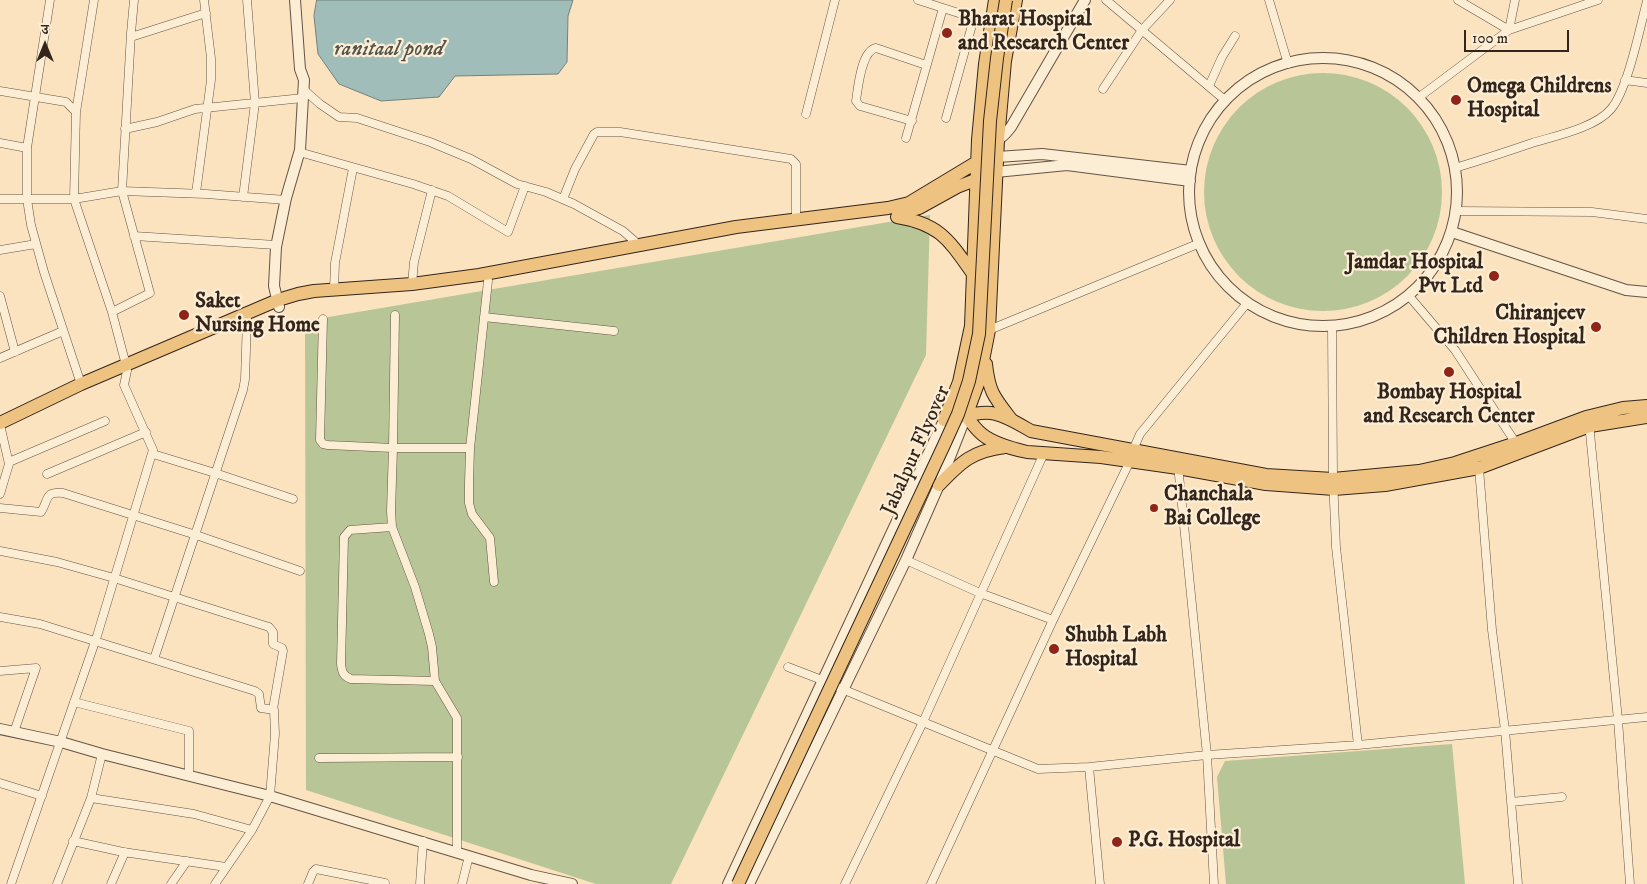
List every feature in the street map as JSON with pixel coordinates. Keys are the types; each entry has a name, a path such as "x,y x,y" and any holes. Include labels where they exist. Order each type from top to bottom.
{"main road":[{"path":"944,420 965,362 971,326 978,140 985,64 995,0"},
{"name":"Jabalpur Flyover","path":"738,884 944,445 958,414 969,381 979,334 990,121 1006,0"},
{"path":"966,416 985,356 989,330 998,140 1011,24 1016,0"},
{"path":"0,423 81,384 127,368 247,320 298,294 334,289 412,284 479,275 736,226 859,213 888,208 908,203 977,162 997,157"},
{"path":"0,430 127,368 279,304 323,297 422,290 488,281 737,233 888,216 919,208 977,178 996,172"},
{"path":"888,216 915,220 939,231 954,246 973,274"},
{"path":"985,356 988,382 993,396 1012,420"},
{"path":"955,394 966,416 982,436 1007,447 1028,452 1131,456"},
{"path":"1333,484 1419,471 1455,463 1518,447 1623,408 1647,406"},
{"path":"944,420 979,413 992,413 1012,420 1031,431 1131,456 1178,464 1266,484 1386,485 1479,468 1518,447"},
{"path":"1588,421 1647,417"},
{"path":"939,485 971,456 988,449 1007,447"}],"street":[{"path":"50,0 27,148 26,199 36,244 81,384"},
{"path":"11,884 61,742 153,454 152,446 124,385 127,368 112,312 74,199 76,112 94,0"},
{"path":"112,312 150,293 122,191 130,36 134,0"},
{"path":"196,194 209,107 211,80 211,58 204,0"},
{"path":"243,196 255,103 247,0"},
{"path":"279,304 274,286 276,244 299,152 304,80 300,69 296,0"},
{"path":"806,114 835,0"},
{"path":"918,0 974,18 1011,24"},
{"path":"978,140 998,140 1011,128 1085,0"},
{"path":"1106,0 1226,101"},
{"path":"1103,88 1142,30 1170,0"},
{"path":"1269,0 1288,64"},
{"path":"1458,0 1509,30"},
{"path":"1509,30 1515,0"},
{"path":"1418,98 1509,30 1598,0"},
{"path":"1455,168 1576,129 1599,118 1611,109 1618,98 1625,80 1647,1"},
{"path":"906,138 943,8"},
{"path":"130,36 206,13"},
{"path":"946,118 974,18"},
{"path":"1209,86 1222,57 1235,36"},
{"path":"912,121 860,106 856,101 864,59 868,52 876,48 926,65"},
{"path":"1333,58 1367,65 1398,80 1424,103 1443,131 1455,168 1458,198 1452,232 1442,256 1427,278 1408,296 1372,317 1332,326 1293,323 1257,309 1226,285 1204,254 1191,217 1190,176 1197,145 1213,115 1237,90 1266,71 1288,64 1298,60 1333,58"},
{"path":"1625,80 1647,84"},
{"path":"0,91 66,102 76,112"},
{"path":"125,129 157,122 195,109 255,103 303,93 340,117 367,121 430,142 472,159 504,177 563,199 623,230 639,246"},
{"path":"563,199 575,170 594,134 597,132 620,132 791,159 796,164 796,219"},
{"path":"0,143 27,148"},
{"path":"299,152 448,196 508,232 525,186"},
{"path":"997,157 1042,154 1190,176"},
{"path":"996,172 1068,165 1190,176"},
{"path":"334,289 335,264 353,168"},
{"path":"412,284 414,262 432,190"},
{"path":"0,199 74,199 122,191 243,196 286,200"},
{"path":"1456,211 1592,212 1647,218"},
{"path":"1452,232 1626,290 1647,292"},
{"path":"134,236 276,244"},
{"path":"989,330 1200,243"},
{"path":"0,250 36,244"},
{"path":"488,281 470,448 469,503 472,514 490,538 494,582"},
{"path":"0,296 15,352"},
{"path":"1408,296 1455,350 1518,447"},
{"path":"931,884 1140,434 1248,302"},
{"path":"395,316 390,511 392,527 415,587 429,634 436,681 457,718 456,852"},
{"path":"484,317 614,331"},
{"path":"323,319 320,440 323,444 393,448 470,448"},
{"path":"154,659 243,390 247,320"},
{"path":"1332,326 1333,484 1336,547 1358,745"},
{"path":"0,358 63,332"},
{"path":"749,884 906,560 939,485 966,416"},
{"path":"728,884 944,420"},
{"path":"9,462 105,421"},
{"path":"1588,421 1618,720 1630,884"},
{"path":"0,430 9,462 0,494"},
{"path":"47,474 146,432"},
{"path":"845,884 923,722 1044,453"},
{"path":"153,454 293,499"},
{"path":"1178,464 1206,756 1214,884"},
{"path":"1479,468 1492,630 1505,730 1518,884"},
{"path":"0,508 41,512 49,494 53,492 63,493 196,535 300,571"},
{"path":"392,527 350,530 344,537 342,673 345,677 351,679 436,681"},
{"path":"0,551 57,562 114,578 271,629 273,644 283,650 273,709 275,734 270,796 252,830 216,884"},
{"path":"906,560 980,593 1052,620"},
{"path":"0,617 40,624 258,692 261,708 273,709"},
{"path":"788,667 1038,769 1089,767 1358,745 1647,717"},
{"path":"0,671 36,668 14,732"},
{"path":"74,702 189,731 189,775"},
{"path":"0,729 61,742 270,796 423,841 530,879 569,884"},
{"path":"57,884 91,798 102,754"},
{"path":"319,758 458,757"},
{"path":"1089,767 1100,884"},
{"path":"0,783 42,796"},
{"path":"1511,802 1562,797"},
{"path":"91,798 194,814 252,830"},
{"path":"73,841 125,852 226,867"},
{"path":"420,884 423,841"},
{"path":"112,884 125,852"},
{"path":"462,884 468,856"},
{"path":"171,884 187,861"},
{"path":"308,884 316,869 385,883"}],"green space":[{"path":"1323,73 1346,76 1368,82 1389,93 1407,108 1422,126 1433,147 1439,169 1442,192 1439,215 1433,237 1422,258 1407,276 1389,291 1368,302 1346,308 1323,311 1300,308 1278,302 1257,291 1239,276 1224,258 1213,237 1207,215 1204,192 1207,169 1213,147 1224,126 1239,108 1257,93 1278,82 1300,76"},
{"path":"930,215 926,355 671,884 596,884 306,790 305,321"},
{"path":"1452,744 1465,884 1226,884 1217,777 1225,761"}],"water":[{"name":"ranitaal pond","path":"317,0 573,0 568,16 567,62 558,74 455,76 439,97 381,101 339,84 318,54 314,16"}],"place":[{"name":"Bharat Hospital and Research Center","path":"947,33"},
{"name":"Omega Childrens Hospital","path":"1456,100"},
{"name":"Jamdar Hospital Pvt Ltd","path":"1494,276"},
{"name":"Saket Nursing Home","path":"184,315"},
{"name":"Chiranjeev Children Hospital","path":"1596,327"},
{"name":"Bombay Hospital and Research Center","path":"1449,372"},
{"name":"Chanchala Bai College","path":"1154,508"},
{"name":"Shubh Labh Hospital","path":"1054,649"},
{"name":"P.G. Hospital","path":"1117,842"}]}
